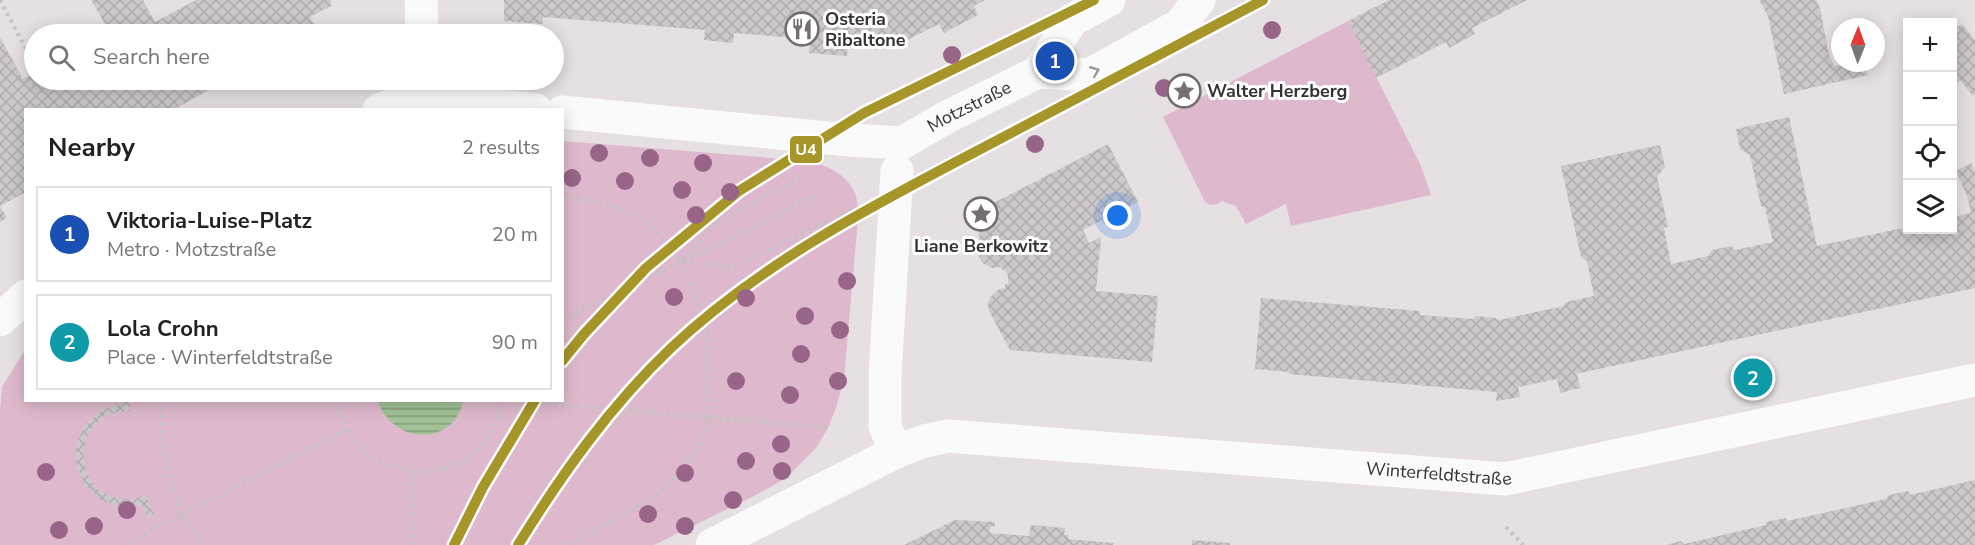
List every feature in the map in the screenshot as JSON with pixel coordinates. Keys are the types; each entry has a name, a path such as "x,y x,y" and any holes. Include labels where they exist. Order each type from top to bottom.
{"street":[{"path":"422,0 422,24"},
{"path":"1038,72 1072,20 1110,0"},
{"name":"Motzstraße","path":"899,157 945,118 1038,72 1089,75 1180,26 1199,0"},
{"path":"385,108 404,101 421,90"},
{"path":"428,90 525,108"},
{"path":"564,112 849,140 899,157 885,376 885,426 896,452"},
{"path":"0,320 24,298"},
{"name":"Winterfeldtstraße","path":"712,545 896,452 924,441 958,436 1505,479 1975,380"}],"path":[{"path":"0,0 24,45"},
{"path":"681,262 718,220 807,176"},
{"path":"564,319 737,236 817,194"},
{"path":"564,197 609,204 649,222 681,262 708,325 709,418 701,446 659,493 570,545"},
{"path":"681,262 733,267 857,207 896,204"},
{"path":"162,402 162,444 180,514 204,545"},
{"path":"339,402 348,429 363,450 386,465 411,473 436,472 461,462 481,446 495,424 501,402"},
{"path":"532,402 828,428"},
{"path":"123,545 348,429"},
{"path":"411,473 411,545"},
{"path":"1506,527 1523,545"}],"shaded area":[{"path":"1348,21 1421,166 1431,195 1291,226 1286,204 1246,224 1236,206 1221,201 1210,205 1205,202 1163,117"},
{"path":"564,141 809,161 823,165 842,176 852,186 857,199 858,218 844,379 828,428 816,448 786,478 654,545 0,545 2,387 24,352 24,402 564,402"},
{"path":"379,402 463,402 457,416 448,426 436,433 423,435 409,433 396,426 386,416"}],"building":[{"path":"91,0 143,0 155,22 196,0 331,0 331,6 310,17 314,24 105,24"},
{"path":"504,0 985,0 974,6 978,15 944,33 939,24 895,46 848,42 847,56 809,53 810,39 734,33 733,43 704,40 705,30 543,17 542,24 504,21"},
{"path":"1389,0 1527,0 1472,28 1475,34 1449,48 1446,42 1376,78 1348,21"},
{"path":"1759,0 1816,0 1820,8 1831,59 1831,72 1866,72 1868,75 1784,94 1768,16"},
{"path":"1962,24 1975,40 1975,94 1973,96 1960,80 1957,82 1957,28"},
{"path":"0,37 24,78 24,90 209,90 177,108 24,108 24,193 0,206"},
{"path":"1789,117 1817,246 1903,228 1903,234 1957,234 1957,216 1971,213 1957,170 1971,163 1975,171 1975,288 1577,374 1580,388 1560,393 1557,379 1518,387 1520,397 1496,401 1497,392 1255,369 1261,298 1420,311 1420,315 1473,319 1476,316 1499,320 1564,306 1566,302 1594,296 1587,261 1581,257 1561,166 1660,145 1665,167 1657,177 1668,227 1664,228 1671,264 1708,256 1712,250 1731,246 1735,250 1773,242 1765,207 1761,206 1750,155 1740,149 1736,129"},
{"path":"1108,144 1138,202 1110,216 1112,220 1104,224 1102,220 1083,230 1089,243 1101,237 1096,291 1158,296 1152,362 1010,350 989,311 988,304 991,296 999,289 1005,288 1005,284 1008,284 1008,276 1005,269 1003,271 1001,267 992,268 983,263 979,257 982,209"},
{"path":"0,206 7,218 0,222"},
{"path":"122,402 131,402 130,411 110,414 102,418 89,432 83,451 85,469 95,487 112,497 131,500 146,496 154,515 147,518 142,505 120,507 101,500 86,486 77,468 77,441 87,423 102,410 122,404"},
{"path":"1975,480 1975,545 1666,545 1681,541 1684,544 1766,525 1766,522 1786,518 1787,521 1886,499 1889,495 1908,491 1910,495"},
{"path":"955,520 995,522 995,526 990,527 990,533 1029,536 1031,525 1065,528 1064,535 1068,535 1068,539 1113,543 1113,545 904,545"},
{"path":"1192,540 1230,543 1230,545 1192,545"}],"transit line":[{"name":"U4","path":"564,359 646,268 739,191 864,113 1094,0"},
{"name":"U4","path":"518,545 552,492 607,417 671,348 741,290 855,216 1263,0"},
{"name":"U4","path":"454,545 483,487 534,402"}],"place":[{"name":"Osteria Ribaltone","path":"802,29"},
{"name":"Viktoria-Luise-Platz","path":"1055,61"},
{"name":"Walter Herzberg","path":"1184,91"},
{"name":"Liane Berkowitz","path":"981,214"},
{"name":"Lola Crohn","path":"1753,378"}]}
